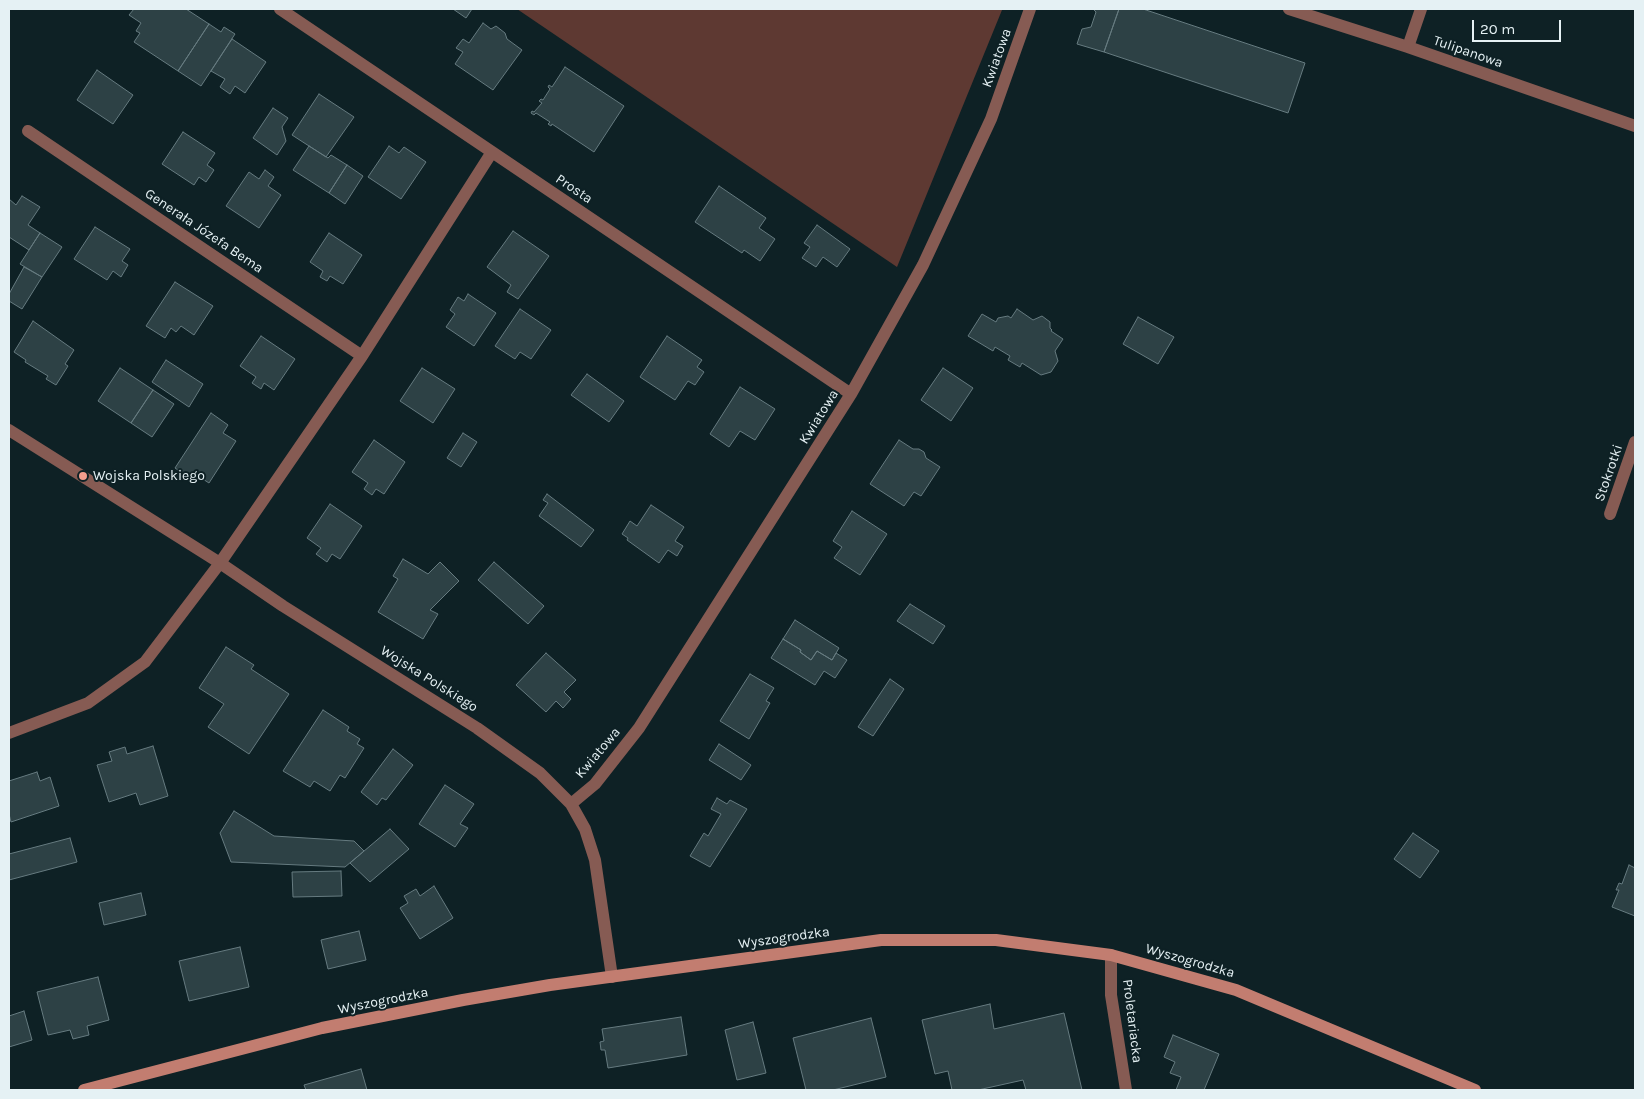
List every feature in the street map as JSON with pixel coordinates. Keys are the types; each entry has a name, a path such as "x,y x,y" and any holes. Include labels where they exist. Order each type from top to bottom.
{"main road":[{"name":"Wyszogrodzka","path":"84,1090 322,1028 550,985 881,940 996,940 1111,955 1236,990 1475,1090"}],"street":[{"name":"Prosta","path":"280,9 851,394"},
{"name":"Kwiatowa","path":"571,804 595,784 639,728 851,394 923,265 991,119 1030,9"},
{"name":"Tulipanowa","path":"1289,9 1408,47 1635,126"},
{"path":"1408,47 1421,9"},
{"name":"Generała Józefa Bema","path":"28,131 362,356"},
{"path":"9,733 88,703 145,662 220,563 362,356 492,152"},
{"name":"Wojska Polskiego","path":"9,430 477,728 540,773 571,804 585,828 595,860 612,977"},
{"name":"Stokrotki","path":"1610,514 1635,442"},
{"name":"Proletariacka","path":"1111,955 1111,995 1126,1090"}],"shaded area":[{"path":"517,9 999,9 1002,10 897,267"}],"building":[{"path":"134,9 186,9 209,24 178,71 134,42 140,33 136,31 141,23 129,15"},
{"path":"453,9 472,9 466,18"},
{"path":"1093,9 1119,9 1104,52 1077,44 1082,29 1091,27 1096,12"},
{"path":"1119,9 1143,9 1305,63 1288,113 1104,52"},
{"path":"483,23 491,29 496,26 505,33 507,39 522,50 493,90 455,64 463,52 456,48 463,39 469,43"},
{"path":"209,24 221,32 224,27 235,34 201,86 178,71"},
{"path":"232,39 266,62 245,93 235,86 230,94 220,87 225,79 211,71"},
{"path":"565,67 624,106 594,152 552,124 551,126 548,124 550,122 536,113 534,115 531,113 542,103 539,101 543,100 550,89 549,85 552,87"},
{"path":"97,70 133,95 113,124 77,100"},
{"path":"319,94 354,117 326,157 292,135"},
{"path":"273,108 288,118 282,127 286,141 277,155 253,138"},
{"path":"183,132 215,153 207,165 214,170 206,182 199,177 194,185 162,164"},
{"path":"309,146 328,158 331,155 347,165 329,193 293,170"},
{"path":"389,146 399,153 404,147 426,162 401,199 368,177"},
{"path":"347,165 363,176 345,204 329,193"},
{"path":"265,170 274,177 268,186 281,195 259,228 226,206 249,172 259,179"},
{"path":"719,186 766,218 759,228 775,239 760,261 744,250 742,253 695,222"},
{"path":"22,196 40,207 28,225 40,233 29,250 9,237 9,199 16,205"},
{"path":"817,225 850,249 837,267 823,257 816,267 802,258 810,247 804,243"},
{"path":"95,227 130,249 122,261 128,265 121,277 113,271 107,280 74,259"},
{"path":"513,231 549,256 518,299 507,292 511,285 487,267"},
{"path":"40,233 62,247 42,277 20,264"},
{"path":"329,233 362,255 343,284 330,276 327,281 320,277 323,271 310,262"},
{"path":"24,267 42,277 22,309 9,301 9,294"},
{"path":"175,282 213,306 194,335 181,326 176,332 171,328 165,338 146,326"},
{"path":"468,294 496,313 474,346 446,327 455,314 450,310 458,297 464,301"},
{"path":"520,309 551,330 531,359 520,352 515,359 495,346"},
{"path":"1017,309 1033,320 1042,316 1050,322 1051,331 1063,339 1055,351 1058,361 1051,372 1041,375 1022,363 1020,367 1008,360 1010,356 995,347 993,351 968,336 982,314 996,322 998,318 1008,316 1011,318"},
{"path":"1138,317 1174,337 1158,364 1123,344"},
{"path":"33,321 74,350 65,364 68,366 56,385 46,379 48,376 25,362 26,360 14,352"},
{"path":"261,336 295,359 274,390 264,383 261,389 252,383 256,377 240,366"},
{"path":"667,336 702,360 697,367 704,372 695,385 688,381 675,400 640,377"},
{"path":"166,360 203,384 189,407 152,382"},
{"path":"120,368 153,390 131,423 98,401"},
{"path":"422,368 455,389 433,423 400,401"},
{"path":"943,368 973,388 951,421 921,400"},
{"path":"587,374 624,401 609,422 571,395"},
{"path":"740,387 775,409 755,440 740,431 729,447 710,434"},
{"path":"153,390 174,404 152,437 131,423"},
{"path":"211,413 228,425 223,433 236,441 209,483 192,472 188,477 175,468"},
{"path":"463,433 477,442 461,467 447,458"},
{"path":"374,440 405,462 384,494 376,489 372,495 364,489 368,483 352,472"},
{"path":"899,440 913,449 919,449 924,452 926,458 940,467 921,496 914,492 904,506 870,484"},
{"path":"547,494 594,530 581,547 539,516 548,503 543,500"},
{"path":"330,504 362,526 340,559 332,554 327,562 316,554 321,548 307,538"},
{"path":"651,505 684,527 675,541 683,546 677,556 668,550 659,563 627,540 628,538 622,534 630,521 637,526"},
{"path":"852,511 887,534 860,575 834,558 842,547 833,541"},
{"path":"403,559 428,574 440,562 459,581 430,610 438,614 423,639 378,612 398,579 393,576"},
{"path":"494,562 544,606 528,624 478,580"},
{"path":"910,604 945,626 933,644 897,621"},
{"path":"795,620 839,648 832,660 817,651 811,660 800,652 801,650 783,639"},
{"path":"783,639 801,650 800,652 811,660 817,651 832,660 836,653 847,660 835,678 824,671 815,685 771,658"},
{"path":"226,647 254,665 251,669 289,694 249,754 208,727 224,704 199,688"},
{"path":"546,653 576,680 564,692 571,699 563,708 556,701 546,712 516,685"},
{"path":"750,674 774,688 766,701 770,703 749,739 720,721"},
{"path":"890,679 904,689 873,736 858,727"},
{"path":"323,710 349,727 347,731 360,739 357,744 364,748 345,778 340,775 330,791 314,781 310,787 283,771"},
{"path":"719,744 751,765 741,780 709,760"},
{"path":"153,746 168,796 140,805 136,793 109,802 97,765 112,761 109,752 125,747 127,754"},
{"path":"393,749 413,765 386,800 382,798 377,805 361,792"},
{"path":"37,772 40,781 50,777 59,806 11,822 9,814 9,781"},
{"path":"445,785 474,804 460,824 468,828 455,847 419,824"},
{"path":"717,798 727,804 730,800 747,809 710,867 690,856 704,833 708,836 721,814 711,809"},
{"path":"234,811 274,836 354,841 364,851 345,867 231,862 220,833"},
{"path":"390,829 409,849 370,882 350,863"},
{"path":"1413,833 1439,851 1420,878 1394,859"},
{"path":"70,838 77,862 9,880 9,854"},
{"path":"1629,865 1635,868 1635,916 1612,907 1619,890 1616,890 1619,883 1622,884"},
{"path":"341,871 342,896 293,897 292,872"},
{"path":"434,886 453,918 420,939 400,908 408,903 404,896 416,889 420,896"},
{"path":"141,893 146,915 104,925 99,903"},
{"path":"359,931 366,960 328,969 321,940"},
{"path":"240,947 249,987 189,1001 179,961"},
{"path":"98,977 109,1020 87,1026 89,1035 73,1039 70,1030 48,1035 37,992"},
{"path":"990,1004 994,1029 1064,1013 1082,1090 1026,1090 1023,1080 978,1090 952,1090 948,1071 935,1074 922,1020"},
{"path":"24,1011 32,1040 9,1047 9,1016"},
{"path":"681,1017 687,1055 608,1068 605,1050 601,1050 600,1042 604,1041 602,1029"},
{"path":"871,1018 886,1077 833,1090 806,1090 793,1038"},
{"path":"753,1022 766,1073 737,1080 725,1030"},
{"path":"1173,1035 1219,1054 1204,1090 1176,1090 1181,1077 1170,1073 1175,1062 1164,1057"},
{"path":"361,1069 367,1090 306,1090 304,1085"}],"place":[{"name":"Wojska Polskiego","path":"83,476"}]}
